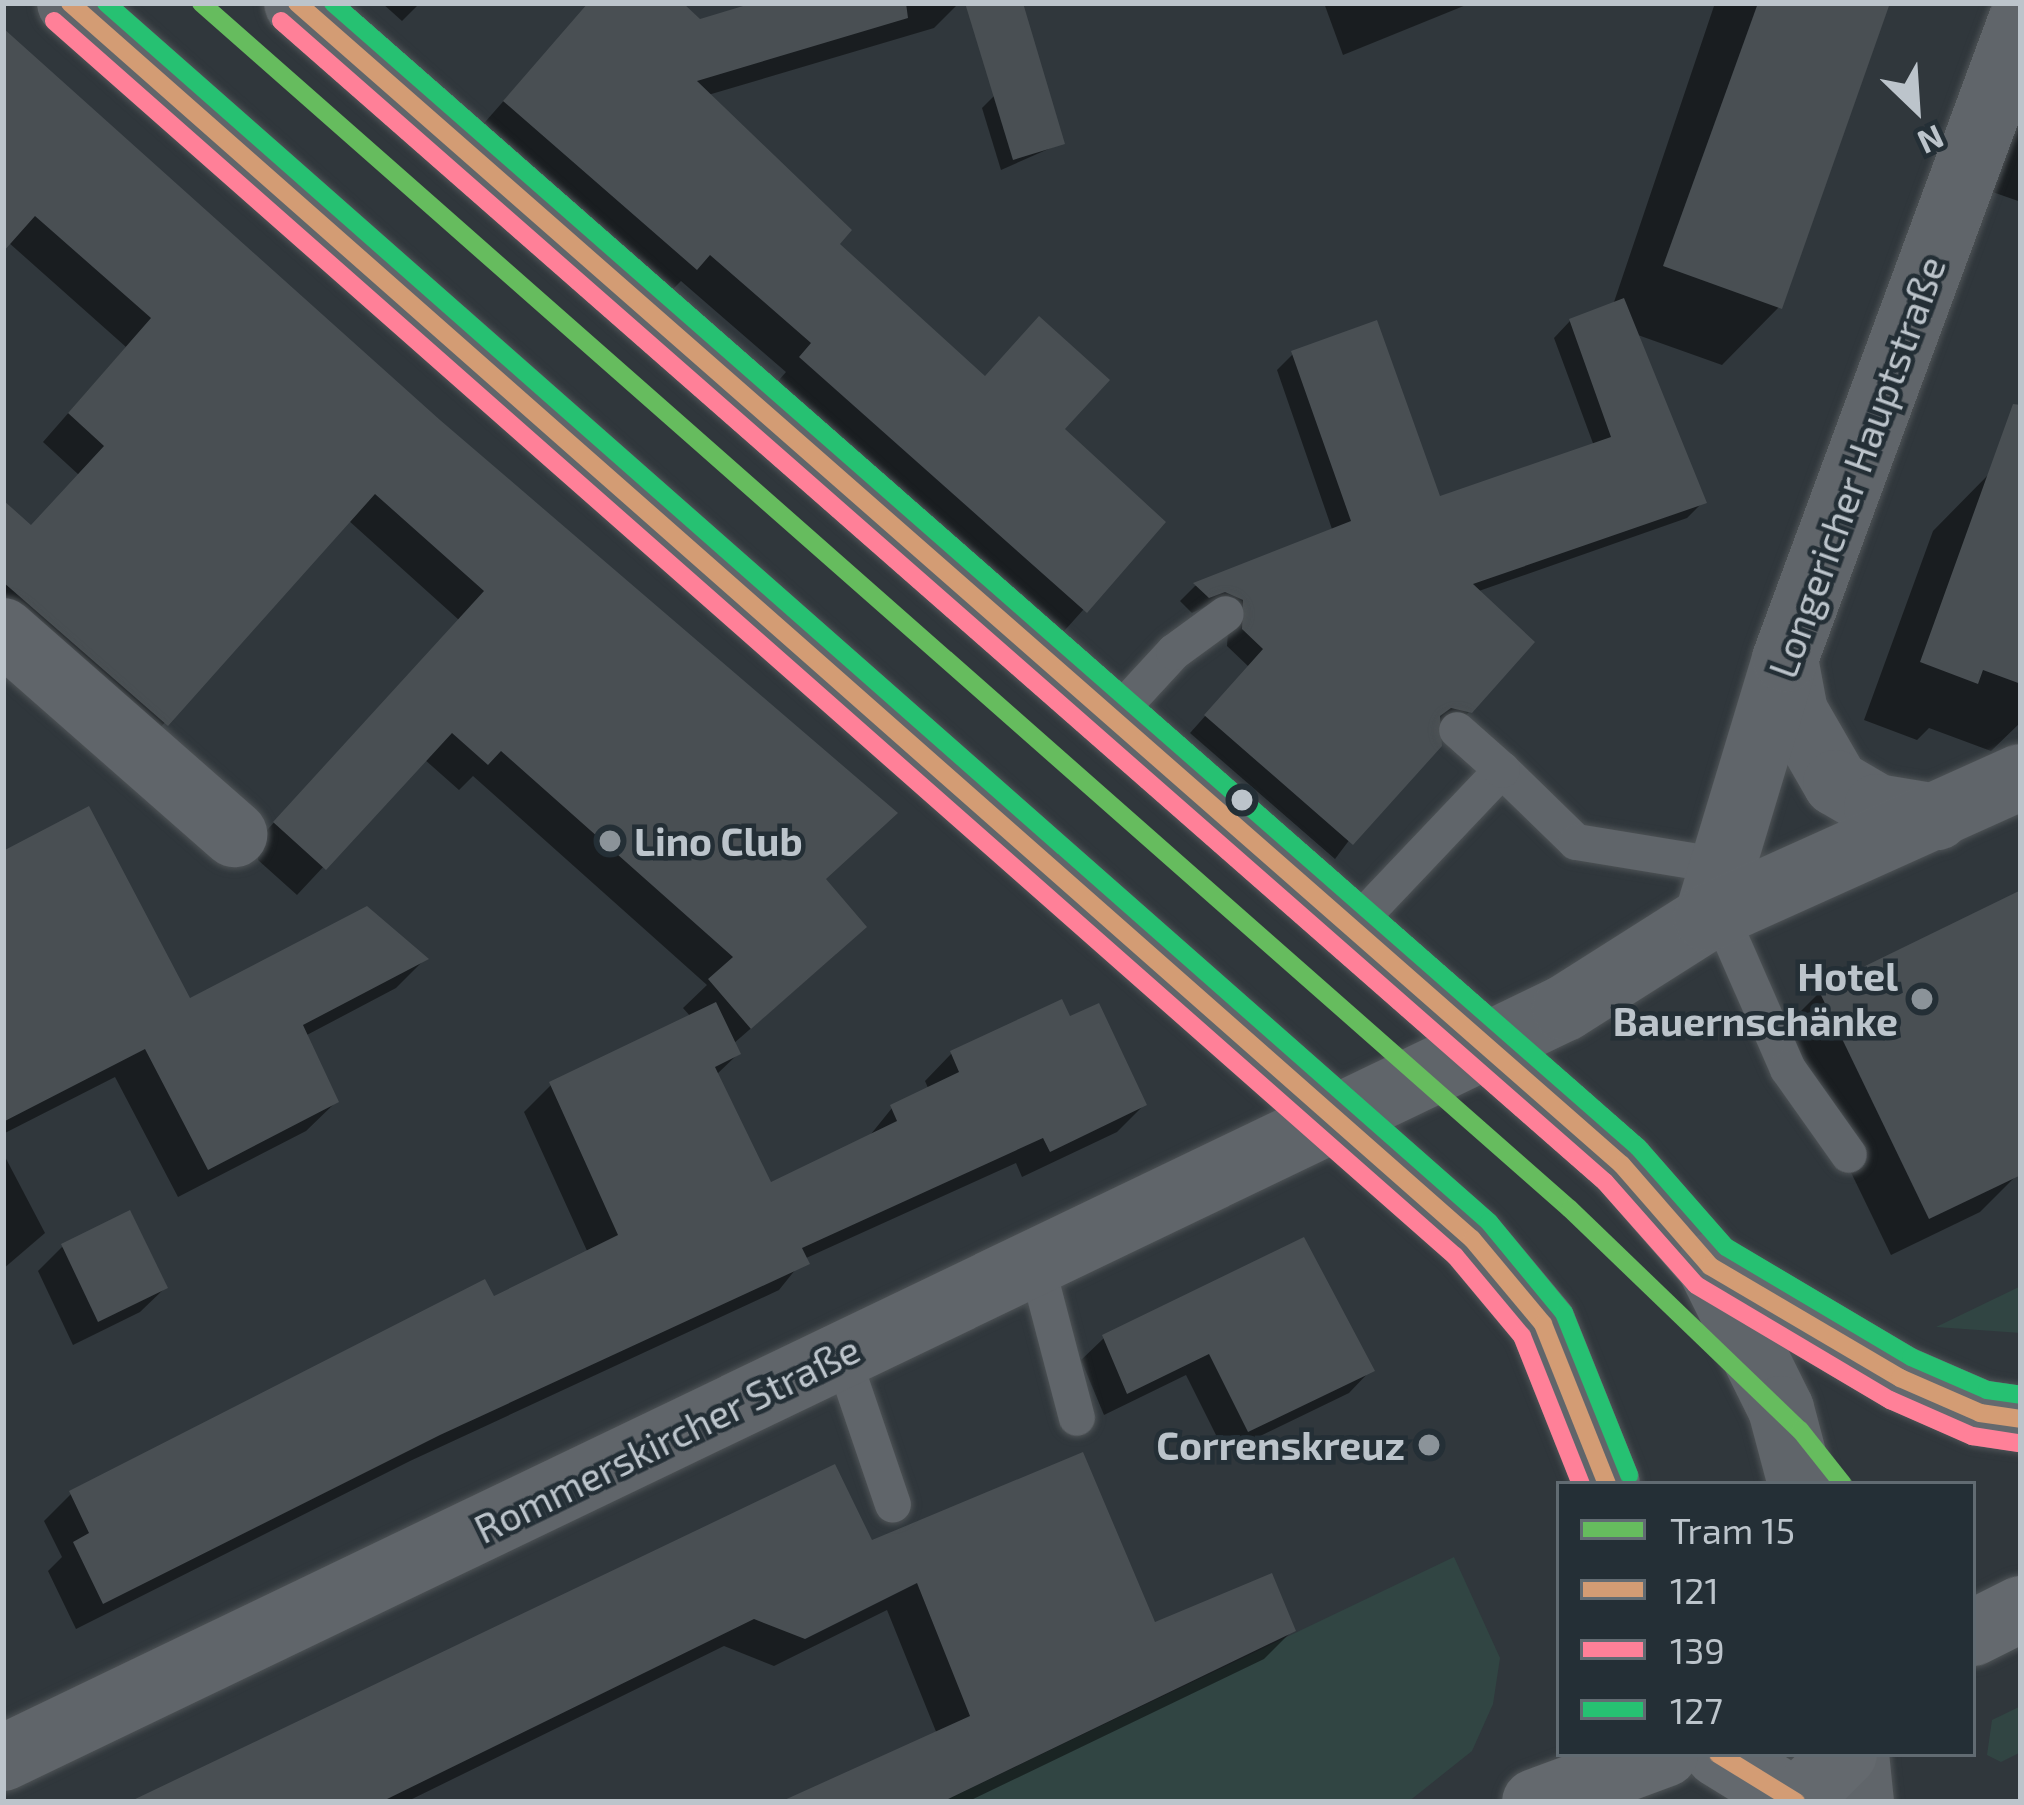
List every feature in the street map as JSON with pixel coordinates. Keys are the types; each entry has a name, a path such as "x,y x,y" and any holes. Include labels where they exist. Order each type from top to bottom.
{"main road":[{"path":"1710,1266 1900,1378 1980,1413 2021,1419"},
{"path":"1976,1632 2021,1609"},
{"path":"1535,1802 1657,1757"},
{"path":"1725,1769 1796,1802 1841,1757"}],"street":[{"path":"70,3 1472,1239 1543,1324 1606,1481"},
{"path":"297,3 1622,1165 1710,1266 1781,1408 1800,1481"},
{"name":"Longericher Hauptstraße","path":"1716,898 1785,659 2021,21"},
{"path":"3,631 234,834"},
{"path":"1785,659 1796,712 1836,782 1877,807 1937,817"},
{"name":"Rommerskircher Straße","path":"3,1758 1565,1008 1716,898 1937,817 2021,777"},
{"path":"1856,1757 1861,1802"}],"lane":[{"path":"1113,718 1174,652 1226,614"},
{"path":"1457,730 1576,842 1716,898 1788,1069 1849,1155"},
{"path":"1352,928 1502,770"},
{"path":"1036,1262 1077,1418"},
{"path":"842,1355 893,1505"}],"green space":[{"path":"2021,1286 2021,1333 1936,1327"},
{"path":"1454,1557 1500,1658 1493,1704 1472,1751 1408,1802 942,1802"},
{"path":"2021,1706 2021,1752 2001,1762 1987,1755 1992,1720"}],"building":[{"path":"588,3 683,3 700,19 753,3 906,3 908,18 697,81 852,230 840,244 985,376 1039,316 1110,380 1065,429 1166,522 1087,613 799,357 811,343 710,255 697,270 503,101"},
{"path":"965,3 1023,3 1065,144 1013,160"},
{"path":"1758,3 1890,3 1782,309 1663,266"},
{"path":"3,28 440,420 898,813 826,879 867,927 751,1029 708,979 733,957 501,751 488,765 452,733 326,870 273,822 484,591 375,494 168,726 3,582 3,500 31,525 104,446 68,413 151,318 35,216 3,252"},
{"path":"1624,298 1707,503 1473,584 1535,642 1472,713 1451,708 1440,716 1442,746 1353,845 1204,715 1263,649 1242,629 1243,600 1225,592 1209,598 1193,583 1351,521 1291,351 1377,320 1440,496 1611,437 1569,319"},
{"path":"2013,404 2021,405 2021,684 1983,670 1978,684 1920,662"},
{"path":"89,806 190,998 367,906 429,959 303,1025 339,1102 208,1170 145,1049 3,1122 3,851"},
{"path":"2021,890 2021,1175 1929,1219 1818,989"},
{"path":"1062,999 1070,1016 1099,1003 1147,1105 1050,1152 1043,1138 802,1248 810,1264 440,1435 103,1604 73,1542 89,1533 69,1491 485,1279 494,1296 618,1235 549,1082 716,1002 741,1054 715,1067 771,1182 897,1121 890,1105 959,1072 950,1051"},
{"path":"130,1210 168,1288 98,1322 61,1244"},
{"path":"1304,1237 1375,1371 1248,1432 1209,1354 1127,1394 1102,1335"},
{"path":"1083,1452 1155,1622 1272,1573 1296,1631 942,1802 780,1802 970,1716 917,1583 805,1639 754,1619 381,1802 129,1802 835,1464 872,1540"}],"tram line":[{"name":"15","path":"201,3 1570,1209 1800,1430 1841,1481"}],"transit line":[{"name":"121","path":"70,3 1472,1239 1543,1324 1606,1481"},
{"name":"127","path":"106,3 1489,1222 1564,1313 1629,1475"},
{"name":"121","path":"297,3 1622,1165 1710,1266 1900,1378 1980,1413 2021,1419"},
{"name":"127","path":"333,3 1638,1147 1726,1247 1911,1357 1987,1390 2021,1395"},
{"name":"139","path":"54,21 1455,1256 1522,1336 1580,1481"},
{"name":"139","path":"281,21 1605,1182 1696,1285 1890,1400 1972,1436 2018,1443"},
{"name":"121","path":"1723,1757 1796,1802"}],"place":[{"name":"Lino Club","path":"610,841"},
{"name":"Hotel Bauernschänke","path":"1922,999"},
{"name":"Correnskreuz","path":"1429,1445"}]}
